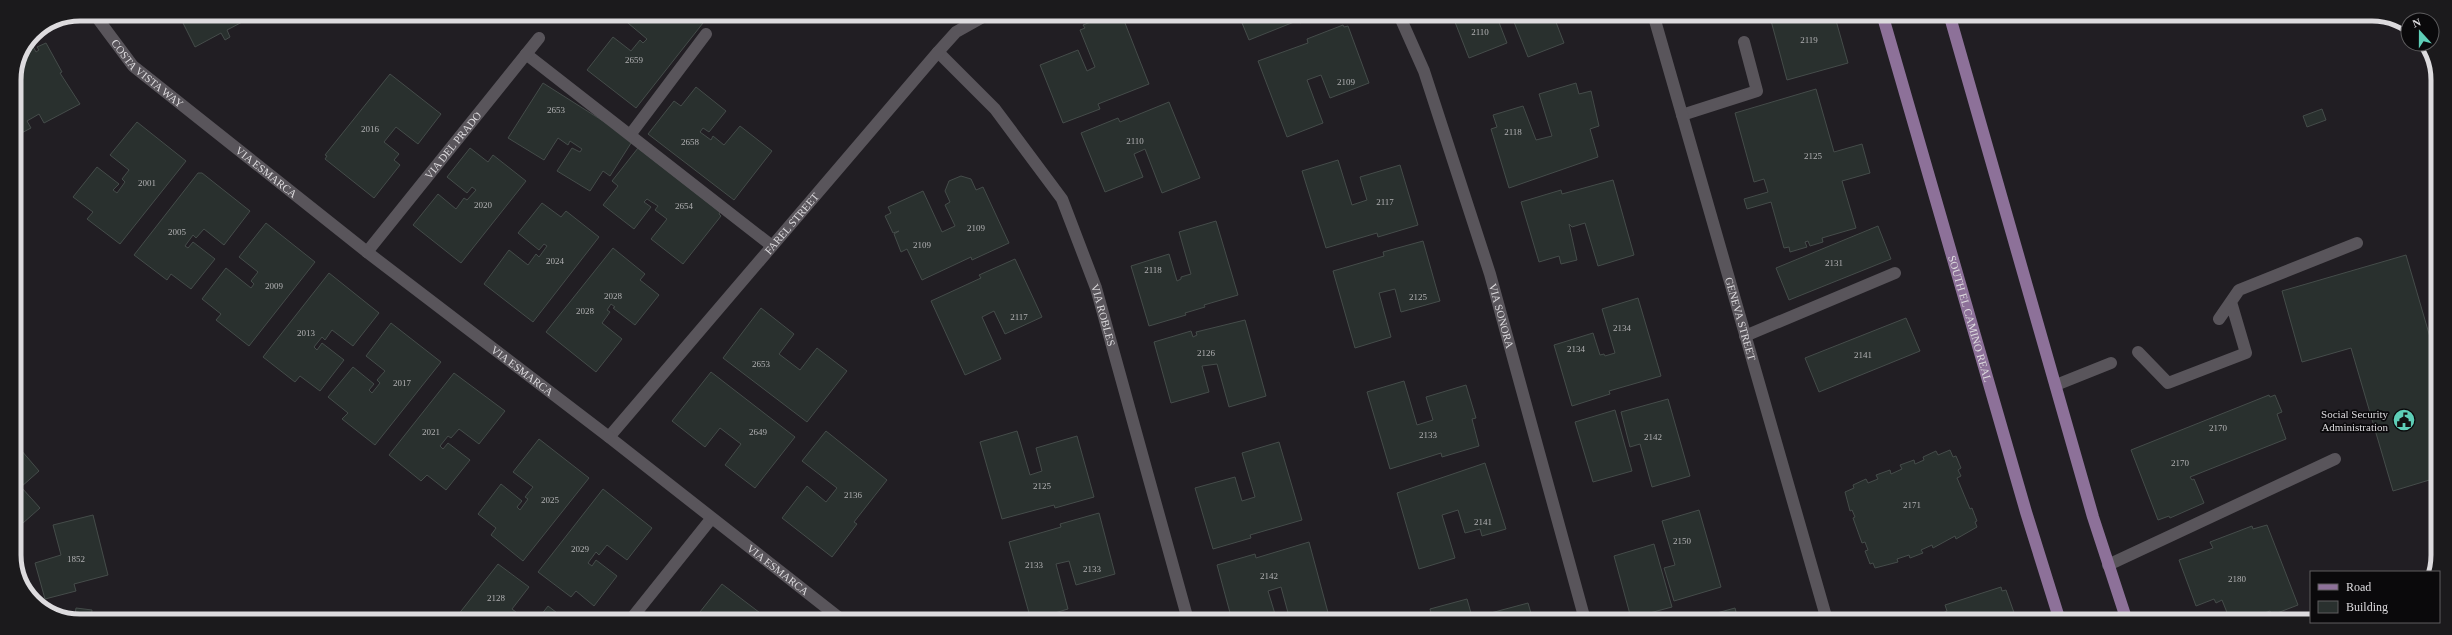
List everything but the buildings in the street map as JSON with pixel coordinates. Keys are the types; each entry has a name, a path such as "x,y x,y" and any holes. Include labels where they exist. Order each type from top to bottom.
{"main road":[{"name":"SOUTH EL CAMINO REAL","path":"1883,21 2026,512 2058,614"},
{"path":"1951,21 2108,565 2125,614"}],"street":[{"name":"COSTA VISTA WAY","path":"99,21 133,66 204,121"},
{"name":"FAREL STREET","path":"609,437 938,52 956,32 976,21"},
{"name":"VIA SONORA","path":"1402,21 1424,71 1490,274 1583,614"},
{"name":"GENEVA STREET","path":"1655,21 1825,614"},
{"path":"630,135 706,34"},
{"name":"VIA DEL PRADO","path":"367,252 539,38"},
{"path":"1682,115 1757,91 1744,42"},
{"name":"VIA ROBLES","path":"938,52 995,109 1062,199 1096,288 1186,614"},
{"path":"526,54 772,246"},
{"name":"VIA ESMARCA","path":"204,121 367,252 609,437 711,519 834,614"},
{"path":"2219,319 2239,290 2357,243"},
{"path":"1745,336 1896,273"},
{"path":"2138,352 2168,384 2246,353 2231,302"},
{"path":"2056,386 2111,363"},
{"path":"2108,565 2335,459"},
{"path":"634,614 711,519"}],"place":[{"name":"Social Security Administration","path":"2404,420"}]}
